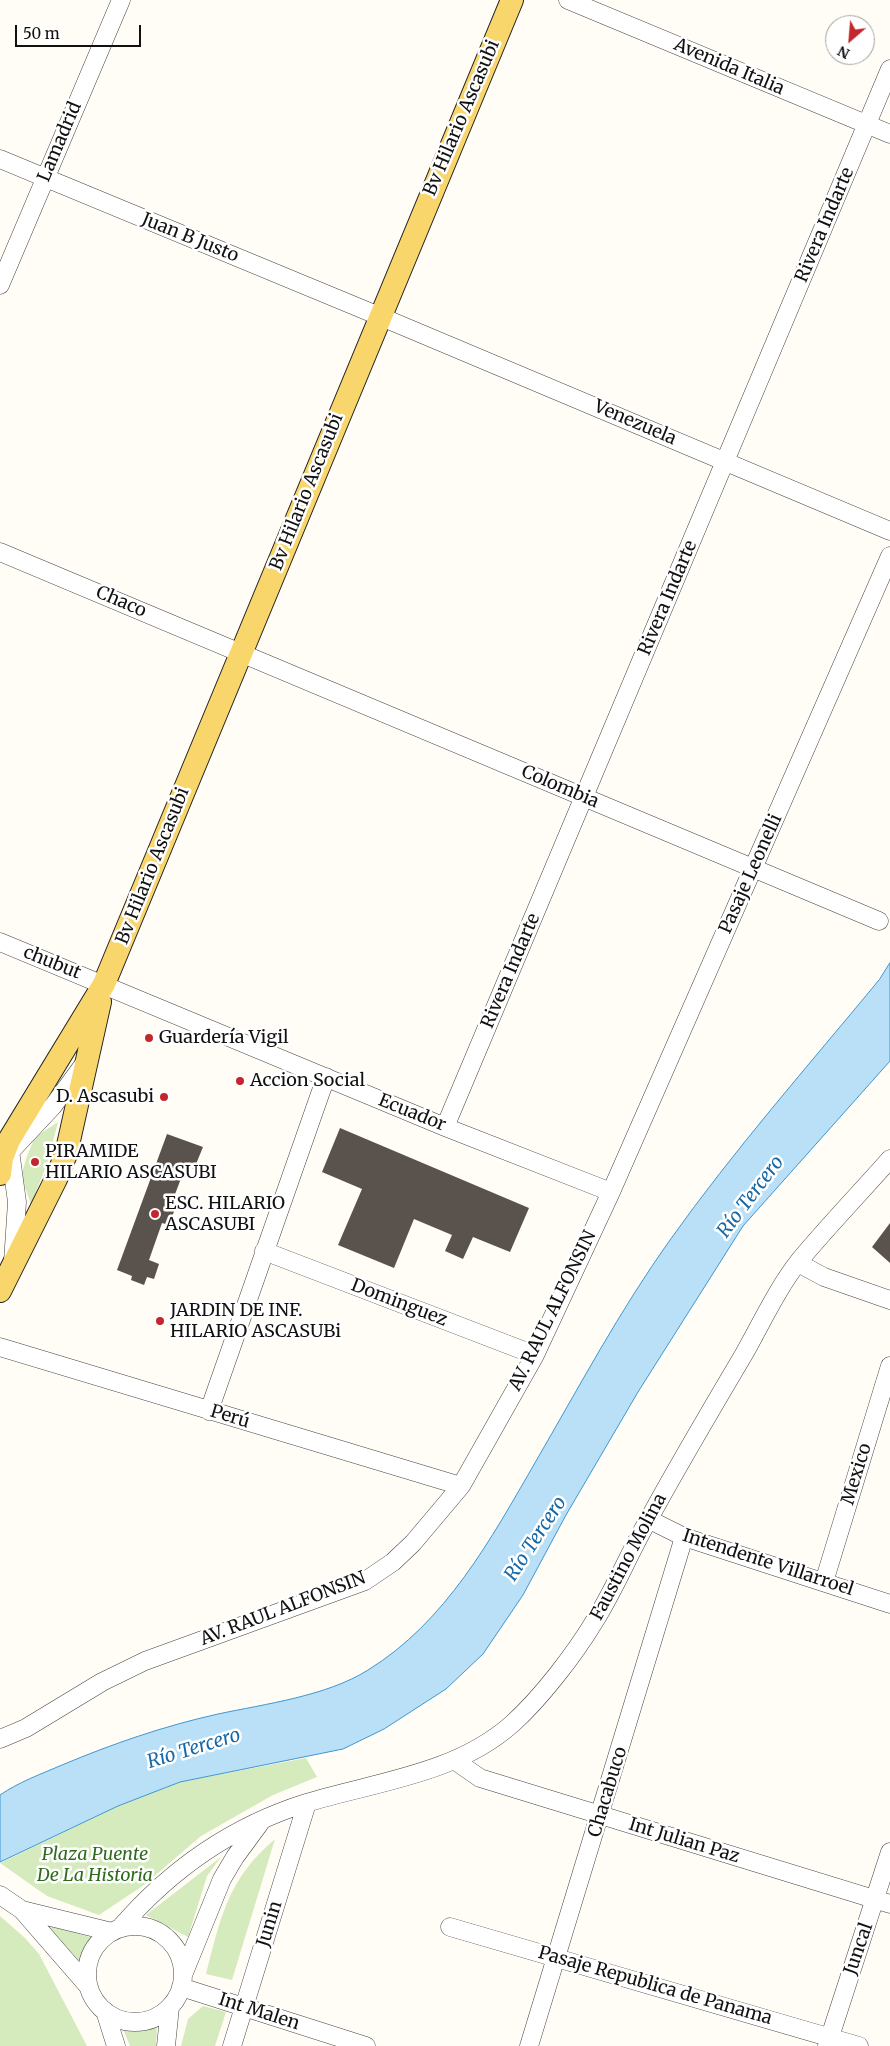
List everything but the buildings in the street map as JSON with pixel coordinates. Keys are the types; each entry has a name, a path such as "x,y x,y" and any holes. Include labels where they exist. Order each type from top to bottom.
{"main road":[{"name":"Bv Hilario Ascasubi","path":"104,984 379,316 512,0"},
{"path":"0,1291 66,1154 104,984"},
{"path":"4,1153 104,984"}],"street":[{"name":"Lamadrid","path":"0,285 121,0"},
{"name":"Avenida Italia","path":"568,0 890,134"},
{"name":"Rivera Indarte","path":"445,1127 890,69"},
{"name":"Juan B Justo","path":"0,160 379,316"},
{"name":"Venezuela","path":"379,316 890,531"},
{"name":"Chaco","path":"0,552 242,652"},
{"name":"Pasaje Leonelli","path":"611,1192 890,556"},
{"name":"Colombia","path":"242,652 879,921"},
{"name":"chubut","path":"0,942 104,984"},
{"name":"Ecuador","path":"104,984 445,1127 611,1192"},
{"path":"12,1267 17,1202 4,1153 53,1106 87,1060"},
{"path":"209,1411 326,1077"},
{"name":"Faustino Molina","path":"88,1986 87,1970 90,1955 99,1942 116,1930 163,1885 211,1846 233,1834 307,1803 420,1772 454,1760 510,1726 563,1665 594,1623 648,1519 798,1263 890,1159"},
{"name":"AV. RAUL ALFONSIN","path":"0,1739 26,1728 102,1682 145,1661 364,1581 393,1562 413,1543 461,1486 535,1356 611,1192"},
{"name":"Dominguez","path":"264,1250 535,1356"},
{"path":"798,1263 824,1278 890,1300"},
{"name":"Perú","path":"0,1347 461,1486"},
{"name":"Mexico","path":"824,1582 890,1366"},
{"name":"Intendente Villarroel","path":"648,1519 684,1537 890,1604"},
{"name":"Chacabuco","path":"529,2046 601,1815 684,1537"},
{"name":"Int Julian Paz","path":"454,1760 480,1778 883,1902"},
{"name":"Junin","path":"232,2046 307,1803"},
{"path":"166,2046 170,2007 222,1879 235,1857 260,1823"},
{"name":"Juncal","path":"828,2041 883,1902 890,1852"},
{"path":"0,1895 22,1910 88,1986 95,2000 105,2011 117,2018 132,2022 152,2018 170,2007"},
{"path":"22,1910 116,1930 136,1926 151,1929 165,1936 175,1948 182,1962 182,1981"},
{"name":"Pasaje Republica de Panama","path":"450,1928 557,1957 828,2041 859,2046"},
{"name":"Int Malen","path":"182,1981 244,2007 366,2046"},
{"path":"105,2011 116,2046"}],"green space":[{"path":"58,1122 47,1164 31,1204 21,1176 27,1156 35,1137"},
{"name":"Plaza Puente De La Historia","path":"306,1758 317,1777 273,1795 201,1836 144,1885 99,1915 47,1896 0,1863 118,1806 180,1782"},
{"path":"275,1839 232,1980 206,1974 222,1916 236,1884 259,1854"},
{"path":"221,1857 207,1876 188,1937 146,1915"},
{"path":"0,1916 25,1938 39,1954 87,2046 0,2046"},
{"path":"47,1925 94,1938 82,1964"},
{"path":"203,2006 226,2012 215,2046 181,2046 188,2019"},
{"path":"157,2026 156,2046 130,2046 123,2029 141,2030"}],"water":[{"name":"Río Tercero","path":"890,963 890,1061 743,1226 638,1392 566,1515 523,1595 483,1654 446,1689 384,1729 343,1749 180,1782 118,1806 0,1862 0,1795 15,1786 81,1757 158,1730 218,1714 315,1693 352,1679 396,1650 421,1628 444,1603 484,1549 617,1321 670,1240 746,1141 879,980"}],"place":[{"name":"Guardería Vigil","path":"149,1038"},
{"name":"Accion Social","path":"240,1081"},
{"name":"D. Ascasubi","path":"164,1097"},
{"name":"PIRAMIDE HILARIO ASCASUBI","path":"35,1162"},
{"name":"ESC. HILARIO ASCASUBI","path":"155,1214"},
{"name":"JARDIN DE INF. HILARIO ASCASUBi","path":"160,1321"}]}
